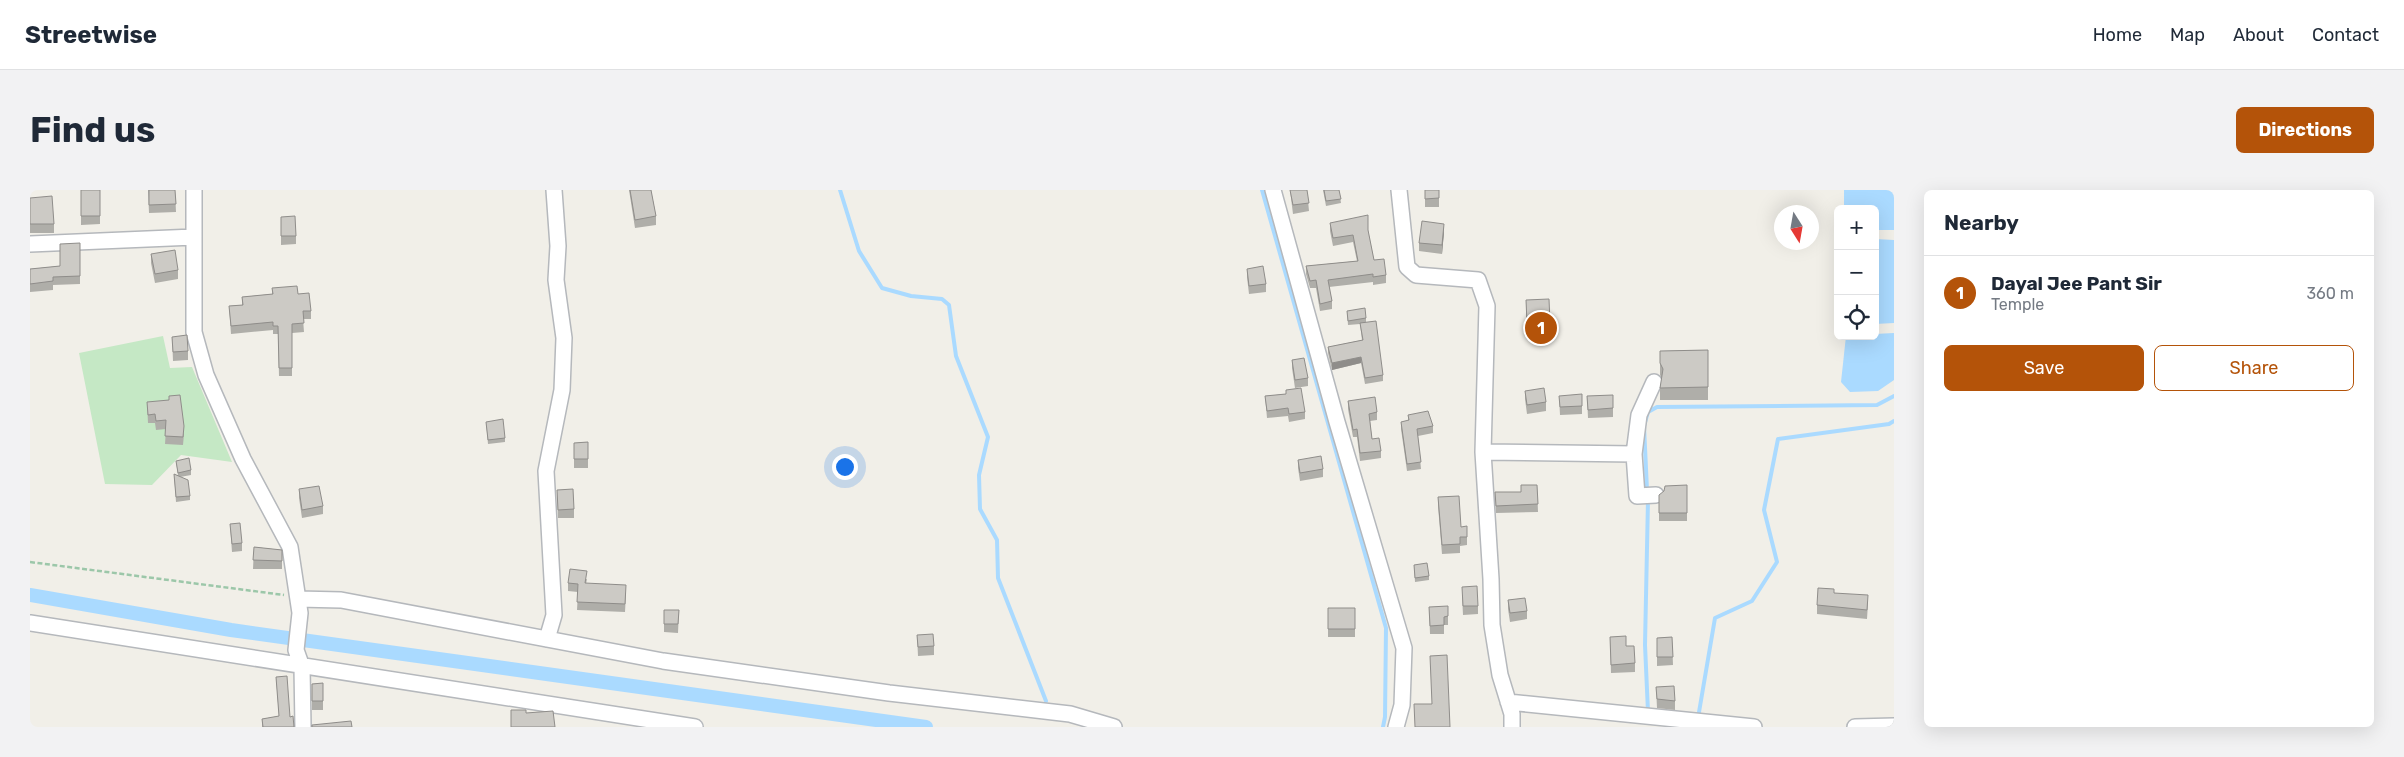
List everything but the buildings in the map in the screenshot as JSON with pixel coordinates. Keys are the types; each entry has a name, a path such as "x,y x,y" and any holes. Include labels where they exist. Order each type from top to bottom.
{"street":[{"path":"194,190 194,332 206,375 243,459 290,548 299,606 296,650 302,667 303,727"},
{"path":"547,639 554,615 546,471 562,390 564,338 556,280 558,246 554,190"},
{"path":"1273,190 1337,422 1404,648 1402,705 1396,727"},
{"path":"1399,190 1407,267 1416,275 1478,280 1488,306 1482,452 1491,579 1492,625 1500,675 1512,714 1512,727"},
{"path":"30,244 194,237"},
{"path":"1654,382 1639,415 1634,454 1638,496 1656,495"},
{"path":"1482,452 1634,454"},
{"path":"299,606 341,600 663,662 889,693 1070,714 1114,727"},
{"path":"30,623 695,727"},
{"path":"1508,702 1754,727"},
{"path":"1855,727 1894,726"}],"path":[{"path":"30,562 275,593 299,606"}],"green space":[{"path":"163,336 170,368 192,367 232,462 181,455 152,485 105,484 79,353"}],"water":[{"path":"1844,190 1894,190 1894,230 1879,230 1879,205 1844,205"},
{"path":"1879,239 1894,240 1894,323 1879,324"},
{"path":"1894,333 1894,380 1878,391 1850,392 1841,382 1846,340 1879,340 1879,334"}],"waterway":[{"path":"840,190 859,251 882,288 911,296 942,299 949,305 956,356 988,437 979,475 980,509 997,540 998,578 1046,701"},
{"path":"1262,190 1386,628 1385,717 1383,727"},
{"path":"1647,490 1644,426 1648,412 1657,407 1877,405 1894,396"},
{"path":"1698,718 1715,618 1752,601 1777,562 1764,510 1778,439 1889,424 1894,421"},
{"path":"1648,500 1645,645 1648,712"},
{"path":"30,595 231,630 926,727"}],"place":[{"name":"Dayal Jee Pant Sir","path":"1541,328"}]}
